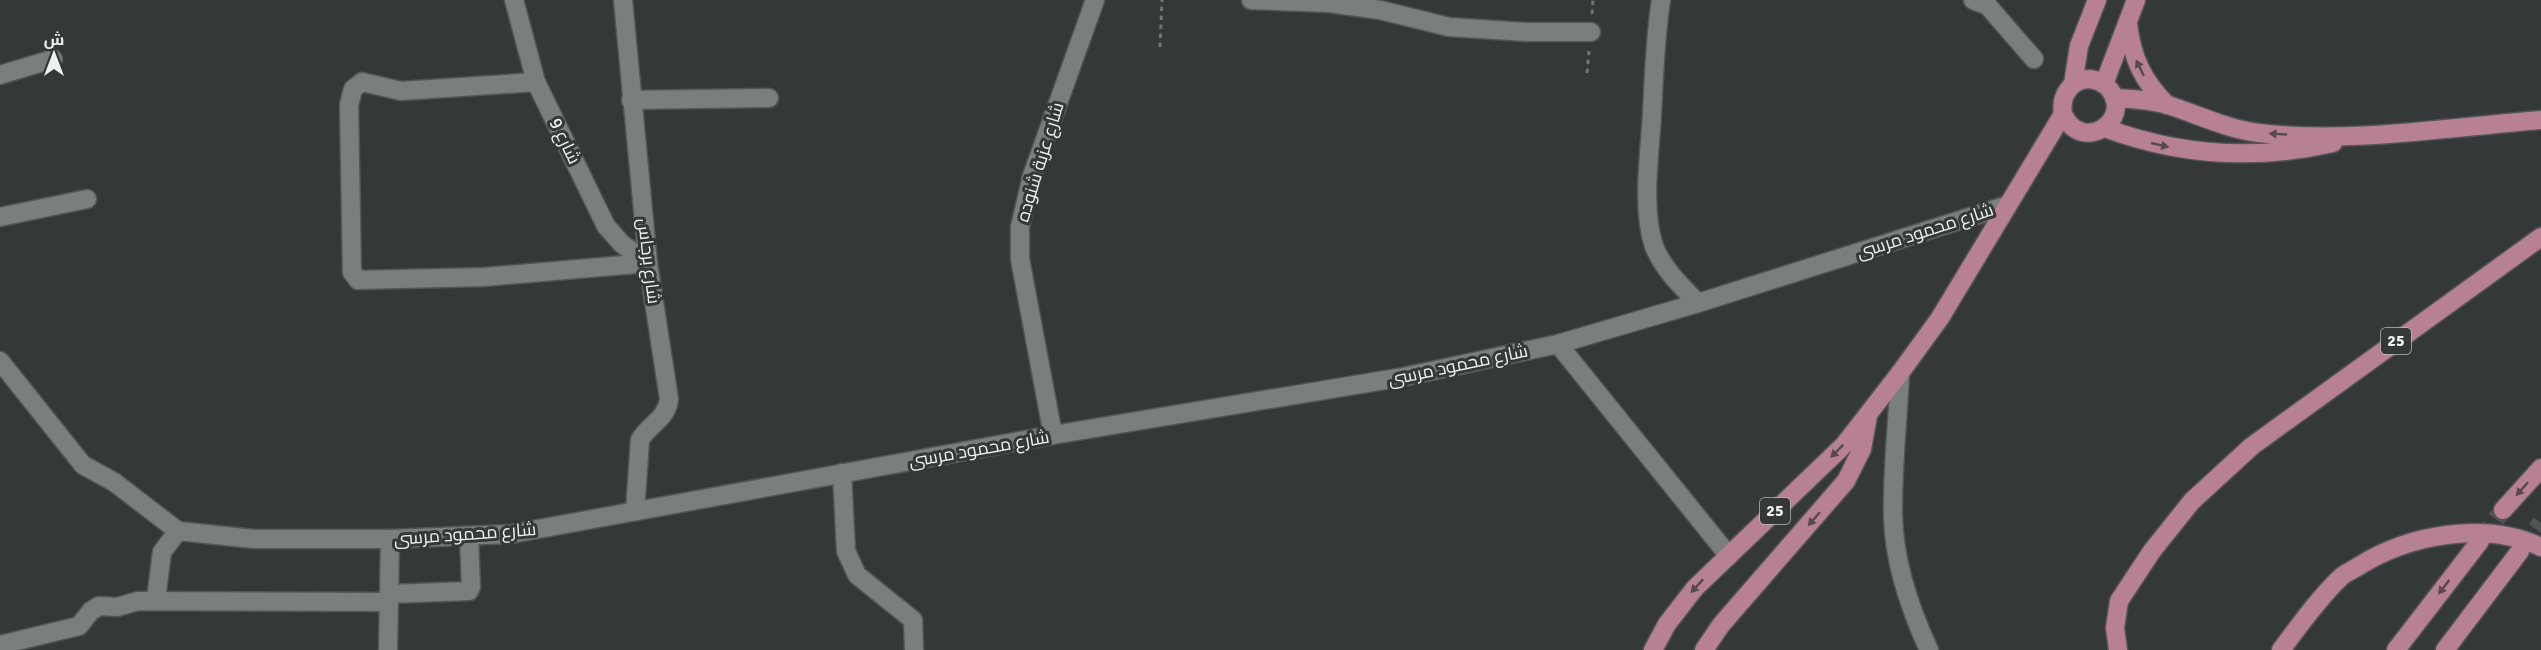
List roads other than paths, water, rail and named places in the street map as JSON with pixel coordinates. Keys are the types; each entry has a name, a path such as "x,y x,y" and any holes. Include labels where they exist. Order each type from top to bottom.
{"main road":[{"path":"2097,0 2079,46 2073,84 2063,98 2063,114 2066,122 2080,132 2088,133 2105,128 2154,144 2230,155 2290,152 2358,135"},
{"path":"2105,128 2114,114 2109,91 2136,0"},
{"path":"2128,24 2131,47 2139,69 2151,88 2167,105"},
{"path":"2073,84 2088,79 2109,91 2167,105 2240,130 2285,135 2358,135 2541,120"},
{"name":"25","path":"1653,650 1680,606 1695,588 1844,445 1900,373 1940,318 2063,114"},
{"name":"25","path":"2118,650 2115,628 2119,601 2152,551 2192,501 2252,446 2541,237"},
{"path":"1704,650 1721,625 1846,481 1862,449 1868,414"},
{"path":"2503,510 2541,468"},
{"path":"2281,650 2341,577 2376,555 2414,541 2455,534 2496,535 2541,547"},
{"path":"2396,650 2480,541"},
{"path":"2445,650 2520,551"}],"street":[{"name":"شارع 9","path":"514,0 536,82 606,226 622,244 648,263"},
{"name":"شارع برجاس","path":"623,0 648,263 669,399 665,414 643,434 640,440 634,511"},
{"name":"شارع عزبة شنوده","path":"1053,435 1021,270 1020,227 1032,177 1095,0"},
{"path":"1251,0 1329,3 1380,10 1449,27 1527,32 1591,32"},
{"path":"1661,0 1648,174 1650,228 1654,246 1667,270 1698,303"},
{"path":"1973,0 1988,6 2034,59"},
{"path":"0,75 53,59"},
{"path":"536,82 401,91 362,82 353,89 349,105 352,272 358,280 483,277 648,263"},
{"path":"631,100 769,98"},
{"path":"0,217 87,199"},
{"name":"شارع محمود مرسى","path":"178,531 254,539 390,539 511,534 1053,435 1403,377 1558,344 1698,303 2008,205"},
{"path":"1558,344 1729,556"},
{"path":"0,361 83,465 114,482 178,531 162,552 156,599"},
{"path":"1900,373 1893,517 1902,574 1910,602 1929,650"},
{"path":"842,473 846,551 857,575 913,620 914,650"},
{"path":"0,645 79,626 91,611 99,606 117,607 138,601 389,598 468,591 471,587 469,537"},
{"path":"388,650 390,539"}],"tunnel":[{"path":"2480,541 2503,510"},
{"path":"2520,551 2541,523"}]}
